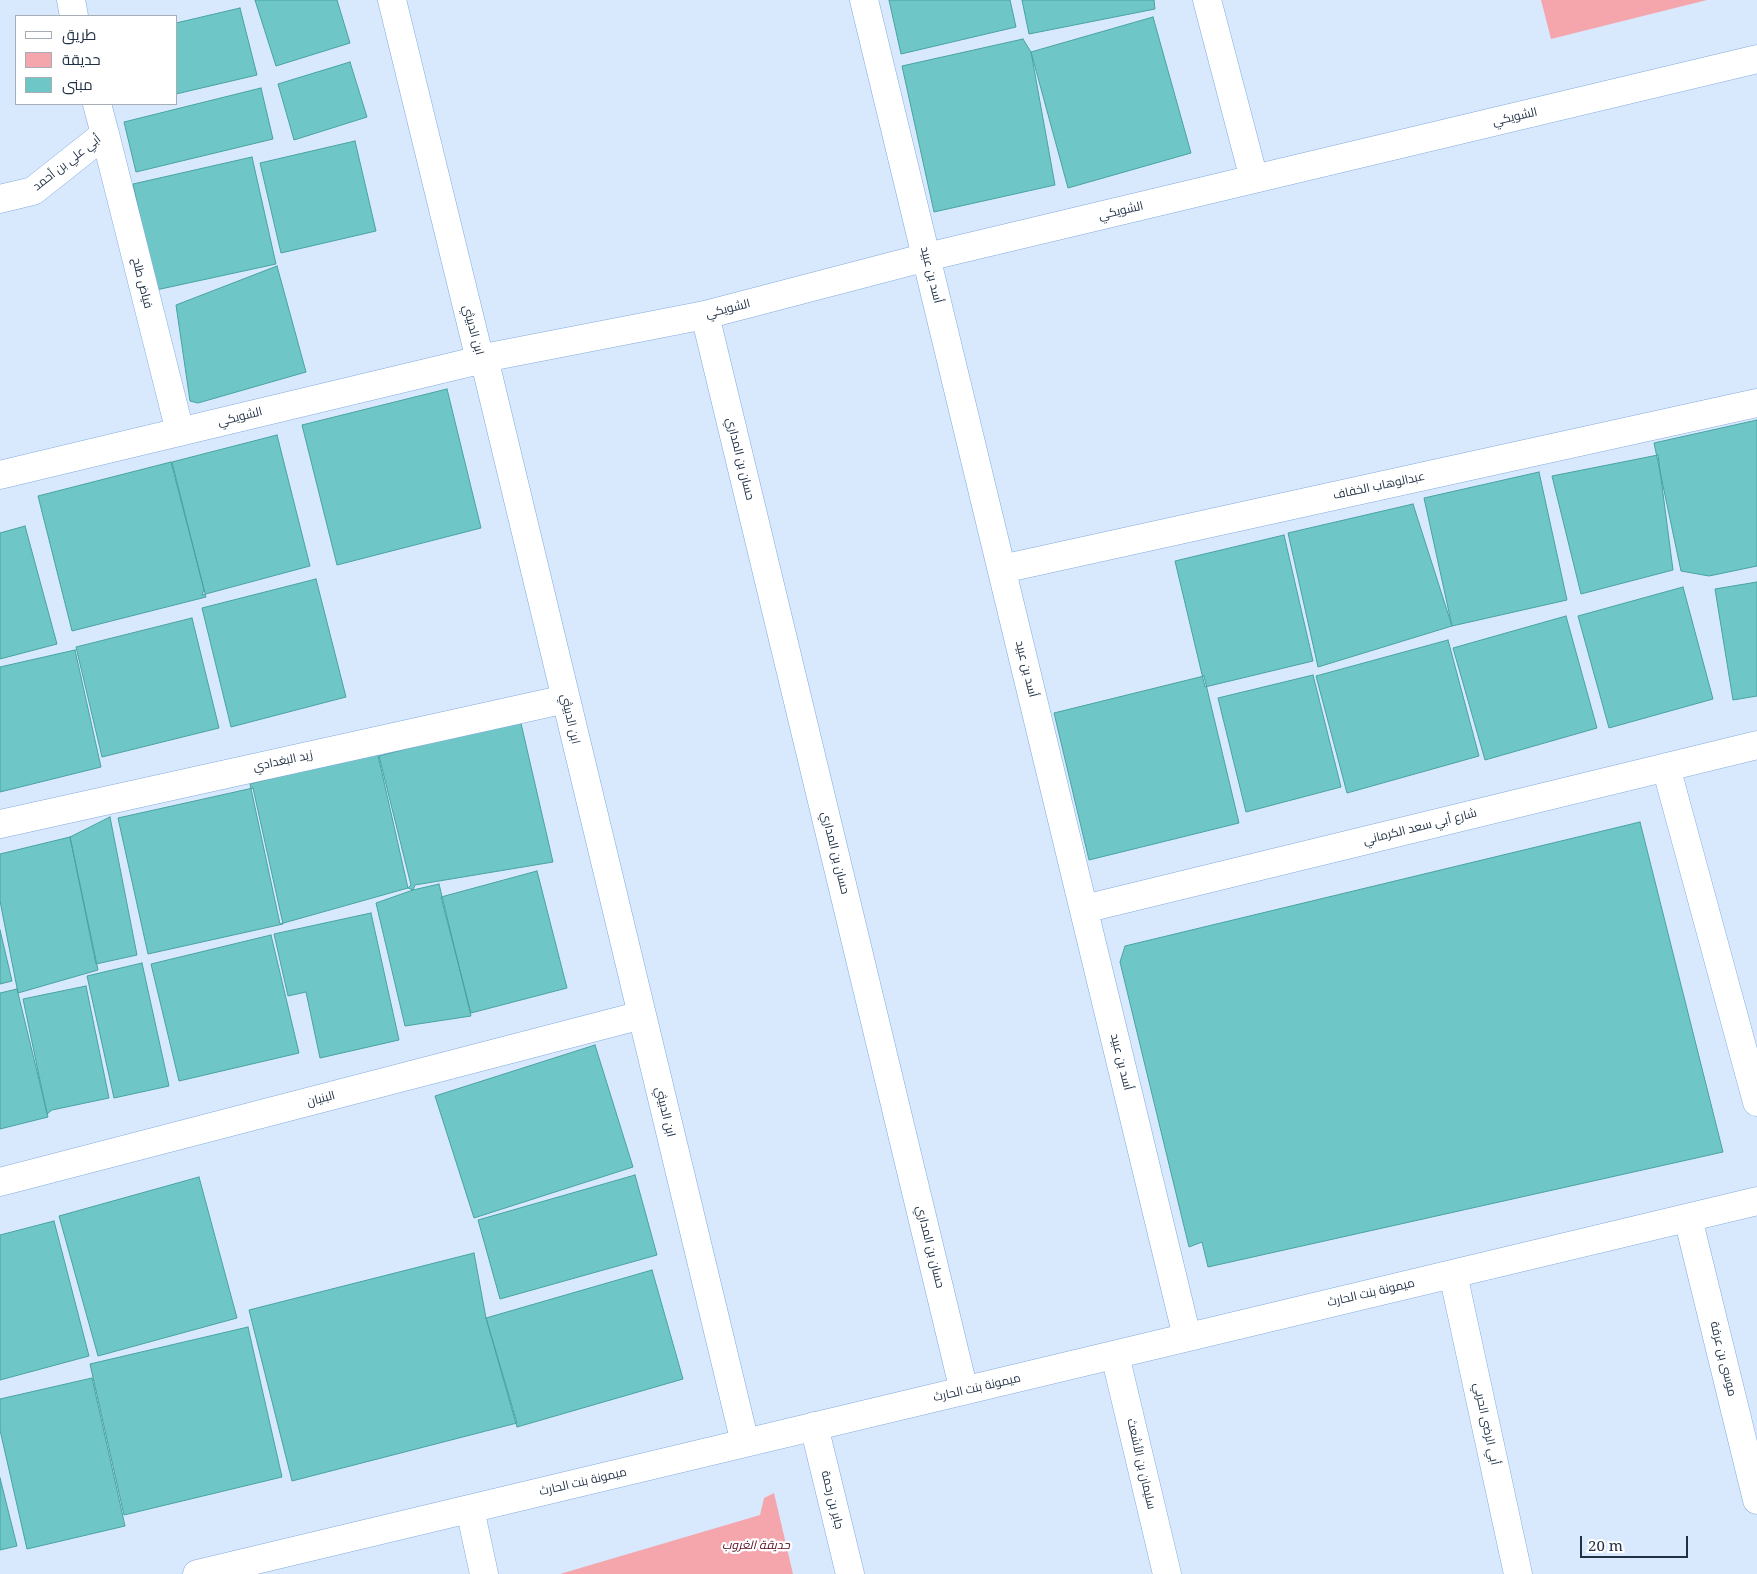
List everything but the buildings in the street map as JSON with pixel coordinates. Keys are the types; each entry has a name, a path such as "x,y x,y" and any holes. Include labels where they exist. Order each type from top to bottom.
{"street":[{"path":"70,0 74,15"},
{"name":"ابن الدبيثي","path":"392,0 566,699 744,1443"},
{"name":"أسد بن عبيد","path":"864,0 1187,1337"},
{"path":"1207,0 1254,179"},
{"name":"الشويكي","path":"0,475 482,359 705,315 926,257 1757,59"},
{"name":"أبي علي بن أحمد","path":"0,199 33,191 105,134 97,105"},
{"name":"فياض طلح","path":"105,134 180,432"},
{"name":"حسان بن المداري","path":"705,315 964,1391"},
{"name":"عبدالوهاب الخفاف","path":"1002,569 1757,403"},
{"name":"زيد البغدادي","path":"0,824 566,699"},
{"name":"شارع أبي سعد الكرماني","path":"1084,909 1757,745"},
{"path":"1666,767 1757,1102"},
{"name":"البنيان","path":"0,1182 642,1016"},
{"name":"ميمونة بنت الحارث","path":"197,1574 280,1564 470,1509 1757,1201"},
{"name":"موسى بن عرفة","path":"1688,1218 1757,1500"},
{"name":"أبي الرضى الحربي","path":"1453,1274 1518,1574"},
{"name":"سليمان بن الأشعث","path":"1114,1355 1167,1574"},
{"name":"جابر بن رحمة","path":"814,1426 850,1574"},
{"path":"470,1509 484,1574"}],"green space":[{"path":"1541,0 1707,0 1551,39"},
{"name":"حديقة الغروب","path":"774,1493 793,1574 560,1574 760,1515 764,1498"}]}
